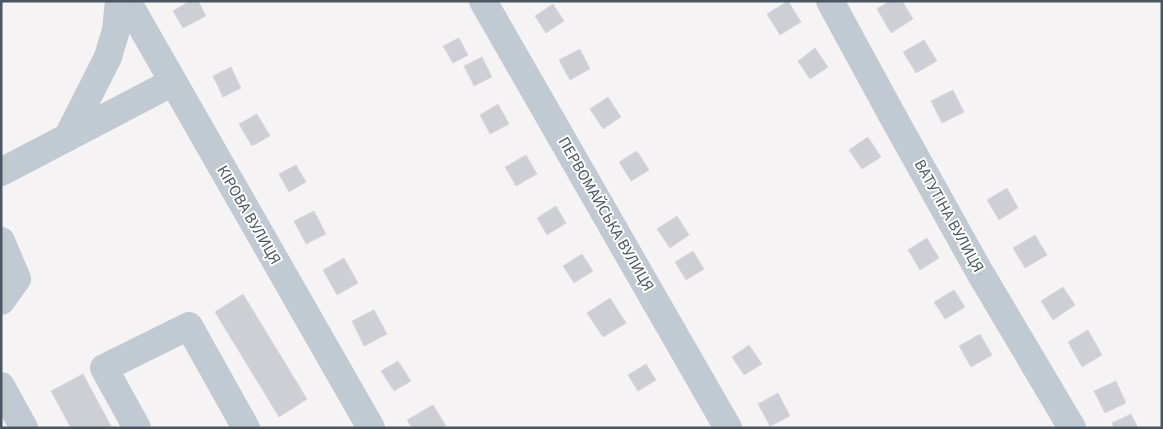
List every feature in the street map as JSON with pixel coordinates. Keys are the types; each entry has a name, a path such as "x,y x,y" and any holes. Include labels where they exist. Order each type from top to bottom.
{"street":[{"path":"67,138 108,57 116,30 119,1"},
{"name":"КІРОВА ВУЛИЦЯ","path":"127,1 371,428"},
{"name":"ПЕРВОМАЙСЬКА ВУЛИЦЯ","path":"483,1 728,428"},
{"name":"ВАТУТІНА ВУЛИЦЯ","path":"830,1 979,271 1072,428"},
{"path":"1,172 173,82"},
{"path":"1,242 17,279 1,301"},
{"path":"137,428 104,368 189,326 246,428"},
{"path":"1,386 24,428"}],"building":[{"path":"190,1 198,1 206,16 183,28 173,11"},
{"path":"788,1 801,22 780,35 767,14"},
{"path":"890,1 902,1 913,19 891,33 877,9"},
{"path":"553,4 564,21 546,33 535,16"},
{"path":"459,38 468,55 453,63 443,46"},
{"path":"924,40 937,61 916,73 903,52"},
{"path":"815,48 828,67 810,79 798,61"},
{"path":"580,49 590,69 570,80 559,60"},
{"path":"482,57 492,77 474,86 464,66"},
{"path":"231,67 241,88 223,97 213,76"},
{"path":"953,90 964,112 942,123 931,101"},
{"path":"608,97 621,117 603,129 590,109"},
{"path":"498,104 509,124 490,134 480,115"},
{"path":"257,114 270,136 252,146 239,124"},
{"path":"868,137 881,157 862,169 849,150"},
{"path":"637,151 649,170 631,181 619,162"},
{"path":"526,155 537,174 516,186 505,167"},
{"path":"296,165 306,182 289,192 279,174"},
{"path":"1007,188 1018,208 999,220 987,200"},
{"path":"556,206 566,223 547,235 537,218"},
{"path":"314,211 326,234 306,244 294,221"},
{"path":"677,216 689,235 670,248 657,229"},
{"path":"1035,235 1047,255 1025,268 1013,248"},
{"path":"927,238 939,258 920,270 908,250"},
{"path":"693,251 704,269 686,280 675,262"},
{"path":"582,254 593,271 574,283 563,266"},
{"path":"344,258 358,283 337,295 323,270"},
{"path":"1063,287 1075,305 1053,320 1041,301"},
{"path":"954,290 965,307 945,319 934,302"},
{"path":"243,294 307,399 279,417 215,312"},
{"path":"610,298 626,323 603,337 587,313"},
{"path":"374,310 387,334 364,346 352,321"},
{"path":"1088,330 1102,355 1082,367 1068,342"},
{"path":"980,334 992,355 971,367 959,346"},
{"path":"749,345 762,364 744,375 732,357"},
{"path":"398,361 411,381 394,391 381,371"},
{"path":"646,364 656,380 638,391 628,375"},
{"path":"83,374 112,428 71,428 51,391"},
{"path":"1116,381 1126,403 1105,413 1094,391"},
{"path":"778,393 790,416 770,426 758,404"},
{"path":"433,405 446,426 442,428 412,428 407,420"},
{"path":"1131,414 1138,428 1114,428 1112,423"}]}
